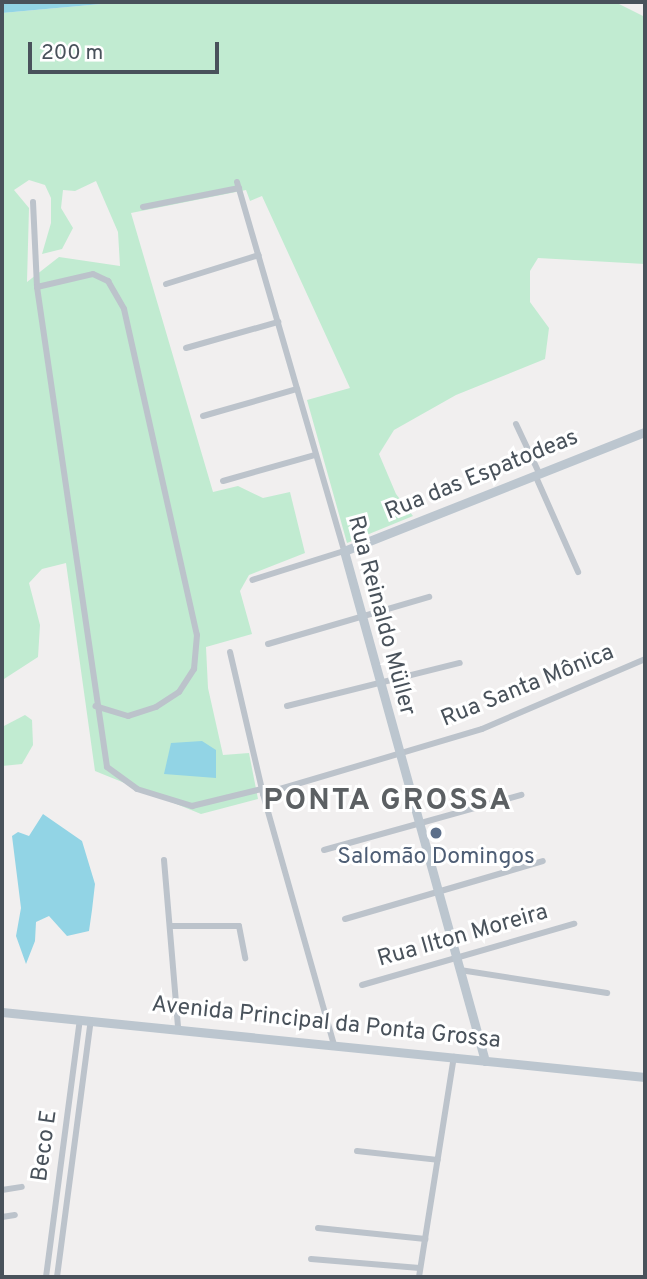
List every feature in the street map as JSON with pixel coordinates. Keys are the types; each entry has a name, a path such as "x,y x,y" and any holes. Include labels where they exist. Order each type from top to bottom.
{"street":[{"name":"Rua Reinaldo Müller","path":"143,207 238,185 344,551 485,1061"},
{"name":"Rua Santa Mônica","path":"33,202 37,287 107,767 137,789 192,806 263,792 482,729 645,659"},
{"path":"166,284 259,255"},
{"path":"37,287 93,274 108,281 124,309 197,635 194,669 173,697 128,716 96,706"},
{"path":"186,348 278,322"},
{"path":"203,416 297,389"},
{"path":"516,424 579,572"},
{"name":"Rua das Espatodeas","path":"252,580 344,551 645,432"},
{"path":"223,481 315,455"},
{"path":"268,645 429,597"},
{"path":"230,652 263,792 334,1045"},
{"path":"287,706 460,663"},
{"path":"324,850 521,795"},
{"path":"164,860 172,926 178,1028"},
{"path":"345,919 543,861"},
{"name":"Rua Ilton Moreira","path":"362,985 574,924"},
{"path":"172,926 239,926 245,958"},
{"path":"460,970 607,993"},
{"name":"Avenida Principal da Ponta Grossa","path":"2,1012 645,1077"},
{"name":"Beco E","path":"46,1277 80,1019"},
{"path":"57,1277 91,1020"},
{"path":"419,1277 454,1057"},
{"path":"357,1151 438,1160"},
{"path":"2,1190 22,1187"},
{"path":"2,1217 15,1215"},
{"path":"318,1228 425,1239"},
{"path":"311,1259 420,1268"}],"green space":[{"path":"123,2 615,2 645,17 645,264 538,258 530,271 530,302 549,328 545,359 456,395 394,430 379,454 396,494 413,516 347,543 307,400 350,388 262,196 250,201 246,190 131,213 213,492 238,486 263,498 290,492 305,553 249,575 240,591 252,634 206,647 208,688 223,755 249,753 258,799 201,814 95,771 66,563 42,569 29,583 40,625 38,657 4,679 2,703 2,13","holes":["29,180 45,185 51,198 51,223 42,254 62,249 73,228 61,208 63,190 75,191 96,181 118,232 120,266 59,257 27,282 29,208 14,190"]},
{"path":"25,715 32,720 33,745 22,764 2,766 2,727"}],"water":[{"path":"2,2 123,2 2,13"},
{"path":"202,741 216,750 216,778 164,774 171,743"},
{"path":"43,814 82,841 95,884 89,931 67,936 49,916 36,922 35,941 26,964 16,936 21,908 12,836 18,832 29,836"}],"place":[{"name":"Salomão Domingos","path":"436,833"}],"district":[{"name":"PONTA GROSSA","path":"388,802"}]}
